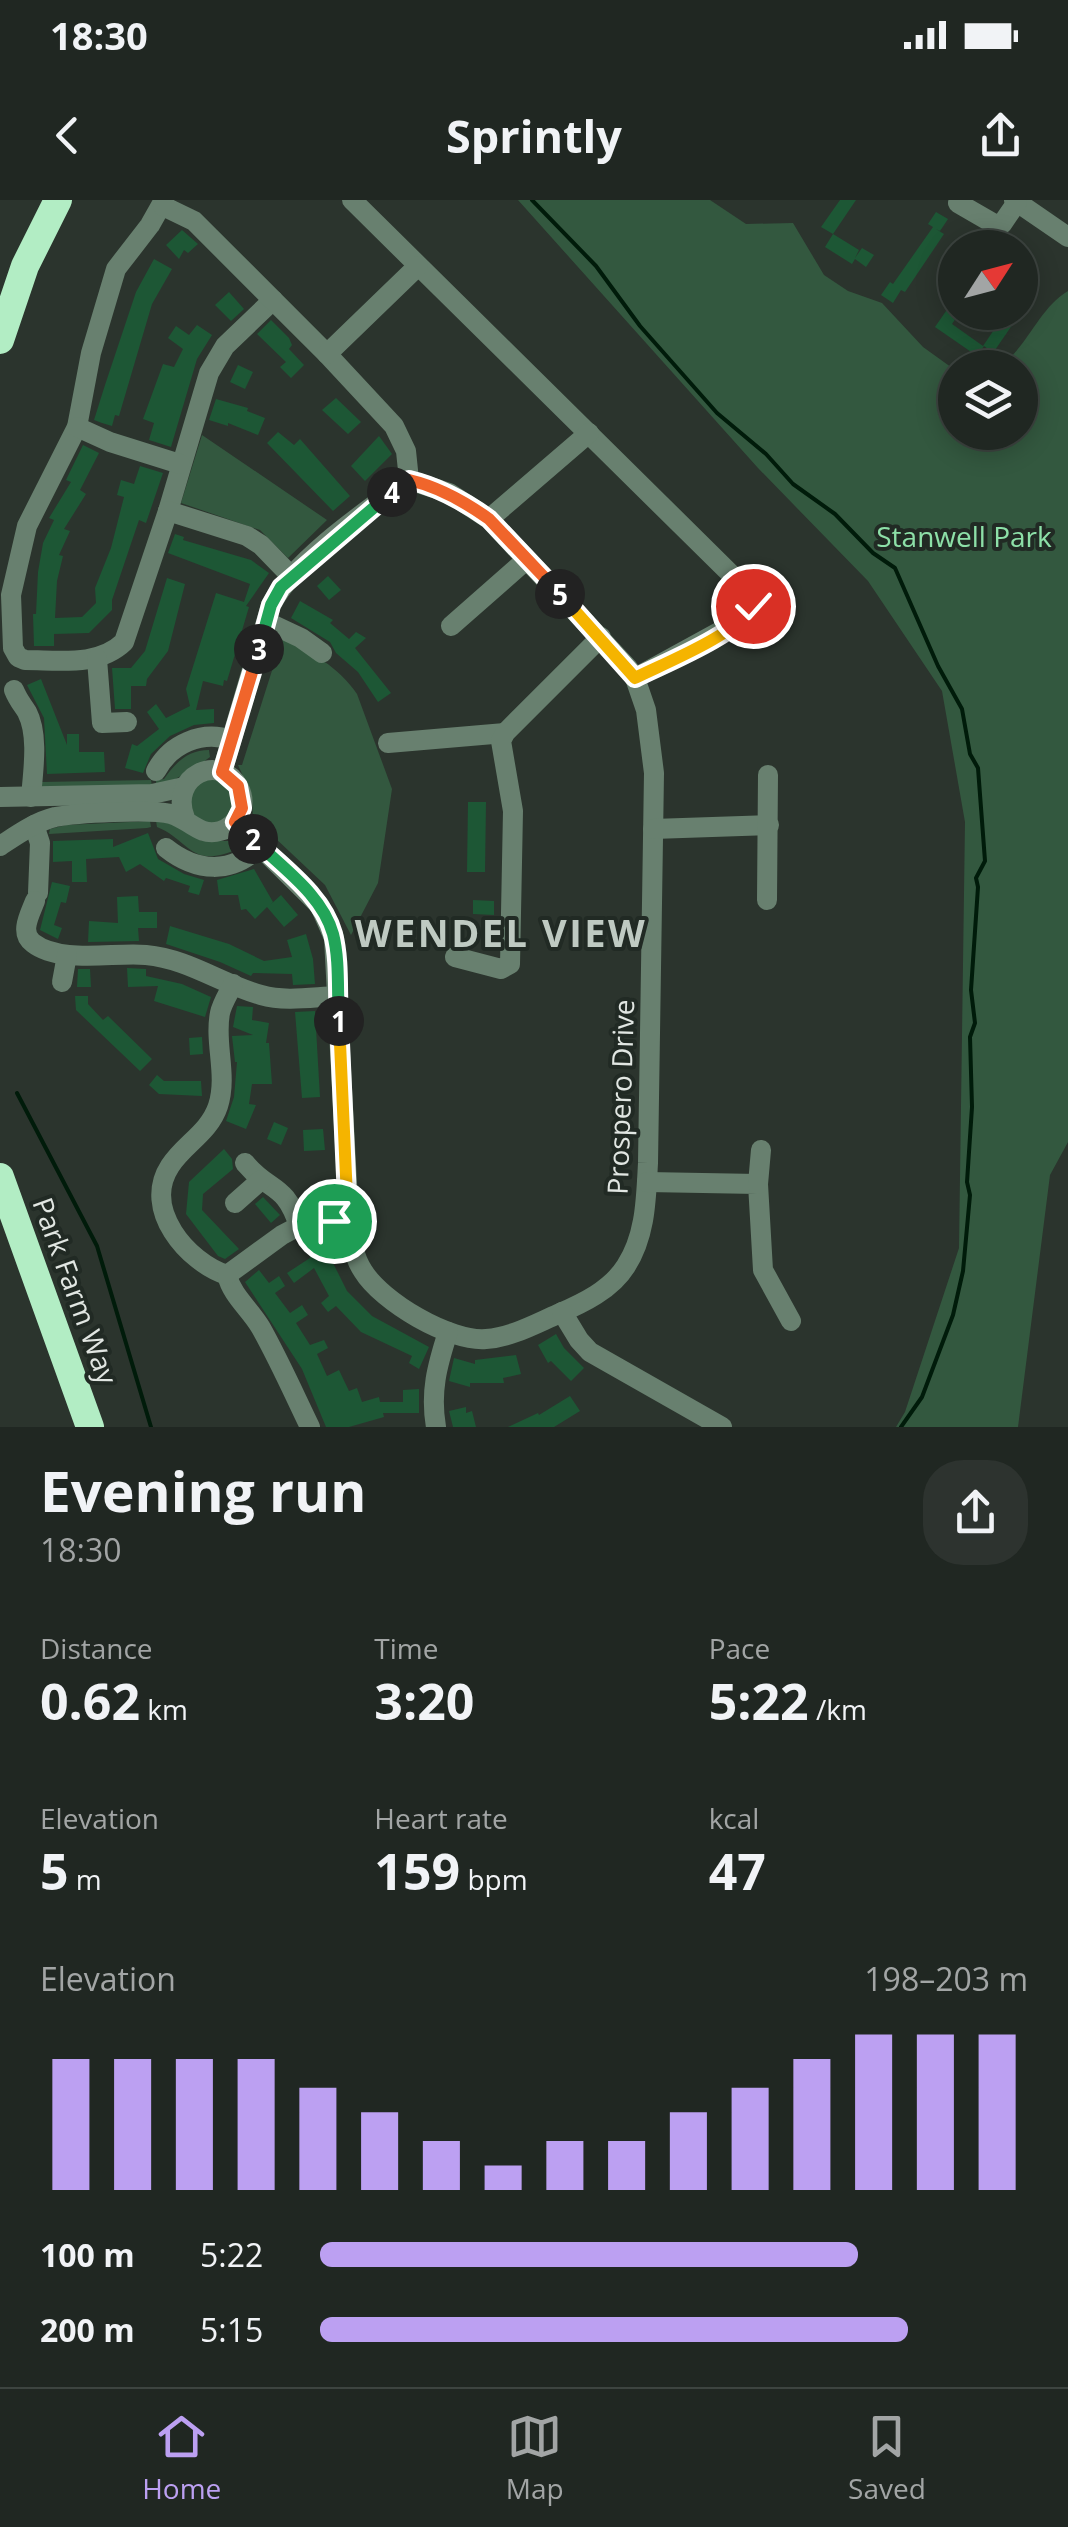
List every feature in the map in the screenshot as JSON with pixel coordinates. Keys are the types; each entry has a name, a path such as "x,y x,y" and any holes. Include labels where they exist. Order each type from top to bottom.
{"highway":[{"path":"0,340 25,266 58,200"},
{"name":"Park Farm Way","path":"0,1178 90,1427"}],"street":[{"path":"352,200 751,594 753,606 748,616 635,678"},
{"path":"958,204 996,225 1002,224 1016,201 1068,237"},
{"path":"222,772 276,596 291,576 409,480 406,451 394,426 327,354 273,300 194,222 163,203 116,269 92,352 77,428 27,526 11,595 13,648 18,657 97,659 113,652 129,632 209,373 226,346 273,300"},
{"path":"327,354 418,266"},
{"path":"77,428 180,464"},
{"path":"489,519 589,433"},
{"name":"Prospero Drive","path":"409,480 449,493 489,519 635,678 646,710 654,774 644,1222 614,1280 562,1312"},
{"path":"168,511 247,536 291,576"},
{"path":"451,626 526,560"},
{"path":"266,622 322,653"},
{"path":"455,957 497,968 510,964 513,811 500,753 504,734 601,637"},
{"path":"97,659 93,724 127,722"},
{"path":"14,690 28,714 33,741 31,797"},
{"path":"388,743 504,734"},
{"path":"156,771 170,752 187,742 208,736 231,740"},
{"path":"0,796 152,794 184,787 200,772 222,772 234,780 242,793 242,808 235,822 213,833 197,829 181,808 184,787"},
{"path":"767,900 768,776"},
{"path":"0,846 34,825 55,818 164,812 185,818"},
{"path":"235,822 302,886 328,920 334,938 348,1220 354,1251 372,1283 386,1296 448,1332 468,1338 487,1339 517,1332 562,1312 590,1352 722,1427"},
{"path":"34,825 40,842 36,897 26,931 32,942 67,954 146,955 184,962 276,998 338,996"},
{"path":"653,829 768,825"},
{"path":"166,848 183,861 203,868 229,866 247,859 260,846"},
{"path":"62,982 67,954"},
{"path":"233,984 220,1014 222,1078 218,1105 195,1142 168,1168 162,1187 164,1214 171,1230 188,1249 214,1270 227,1275 266,1338 310,1427"},
{"path":"761,1150 758,1184 763,1270 790,1321"},
{"path":"245,1163 261,1180 280,1189 300,1226"},
{"path":"235,1202 261,1180"},
{"path":"647,1182 758,1184"},
{"path":"227,1275 282,1234 300,1226 348,1220"},
{"path":"435,1427 434,1375 448,1332"}],"green space":[{"name":"Stanwell Park","path":"518,200 710,200 746,224 793,223 824,275 848,291 882,303 938,358 938,450 1038,450 1038,350 1017,350 1032,330 1038,330 1038,323 1049,308 1068,291 1068,1142 1050,1175 1018,1427 896,1427 905,1412 959,1248 965,822 942,691 868,581 758,468"},
{"path":"202,435 327,520 288,558 260,530 181,503"},
{"path":"283,636 314,654 350,684 392,789 378,883 351,935 325,885 256,820 253,822 252,796 238,765 242,765"},
{"path":"209,750 210,757 197,766 156,786 156,780 164,779 183,758"},
{"path":"219,778 237,798 227,823 199,825 187,799 199,781"},
{"path":"151,780 152,786 43,789 41,782"},
{"path":"150,821 151,827 147,828 49,834 50,829 66,825"},
{"path":"156,821 170,823 202,841 233,841 238,849 222,855 200,855 157,827"}],"building":[{"path":"840,200 856,200 833,234 821,227"},
{"path":"936,212 948,219 941,230 936,229 938,243 905,292 901,290 893,303 881,295 933,227 928,224"},
{"path":"182,230 198,244 188,253 184,250 179,259 166,245"},
{"path":"833,234 859,250 855,258 862,248 874,255 866,267 855,259 852,264 825,247"},
{"path":"154,259 172,269 152,304 119,416 115,415 112,426 94,420 136,292"},
{"path":"229,292 244,309 231,321 215,305"},
{"path":"271,320 289,338 289,349 304,365 291,378 280,367 286,362 257,334"},
{"path":"197,325 212,335 197,359 171,447 149,440 154,423 143,419 163,364 174,367 183,349 168,338 176,326 189,335"},
{"path":"939,330 960,330 983,346 994,330 1009,330 995,350 984,346 981,350 968,350"},
{"path":"238,365 253,372 245,389 230,382"},
{"path":"336,398 361,422 348,434 322,410"},
{"path":"216,399 248,408 247,411 265,418 258,435 209,420"},
{"path":"278,432 294,445 300,439 350,496 333,511 267,443"},
{"path":"379,436 392,454 365,481 351,466"},
{"path":"83,445 99,453 80,490 86,494 64,529 70,531 59,555 63,556 55,618 82,617 96,603 95,588 111,548 124,497 117,495 121,480 134,484 140,466 163,473 146,523 139,520 112,610 89,633 54,634 54,646 34,646 38,572 43,543 54,520 49,518 71,482 66,480"},
{"path":"175,534 183,540 251,560 269,573 246,606 249,607 227,681 223,686 203,681 196,710 214,709 214,723 194,725 170,736 151,754 143,773 125,768 132,744 137,746 159,729 147,712 156,704 166,718 190,706 186,689 216,593 244,602 250,584 168,553"},
{"path":"328,576 341,590 329,600 317,586"},
{"path":"167,578 185,584 168,651 146,686 131,686 131,709 115,709 112,668 131,668 145,651"},
{"path":"300,601 333,620 330,623 349,639 356,632 366,638 355,648 391,693 378,702 358,672 336,653 330,642 291,618"},
{"path":"41,679 67,745 67,734 79,734 79,752 104,752 105,772 47,774 44,718 27,685"},
{"path":"468,802 486,802 485,872 467,872"},
{"path":"148,833 158,859 204,880 199,895 188,892 190,886 166,878 164,881 140,864 126,872 119,857 86,859 87,882 72,882 72,861 53,862 53,841 113,839 113,847"},
{"path":"254,869 273,902 270,905 281,895 298,915 284,927 267,907 255,919 246,909 241,910 238,895 219,895 217,880"},
{"path":"52,882 70,886 54,925 62,928 58,939 40,930"},
{"path":"138,896 139,912 157,912 157,928 138,928 139,941 88,942 89,921 118,923 117,897"},
{"path":"473,900 494,901 494,915 473,914"},
{"path":"170,926 229,944 264,961 292,957 287,940 306,934 315,984 293,985 292,974 251,976 166,944"},
{"path":"127,968 146,969 146,976 182,984 211,997 205,1017 154,1001 158,986 128,987"},
{"path":"78,969 90,969 91,987 77,987"},
{"path":"75,996 88,996 88,1004 103,1020 108,1016 152,1059 140,1071 76,1010"},
{"path":"237,1006 253,1007 252,1020 269,1023 266,1043 272,1084 252,1084 249,1104 256,1105 246,1129 226,1121 234,1097 237,1062 232,1036 253,1035 233,1027"},
{"path":"315,1011 320,1097 302,1098 295,1012"},
{"path":"202,1037 203,1054 190,1055 189,1038"},
{"path":"157,1075 164,1081 201,1081 202,1096 159,1094 149,1085"},
{"path":"274,1122 288,1128 281,1145 267,1139"},
{"path":"323,1129 325,1150 304,1151 303,1130"},
{"path":"224,1149 232,1159 233,1169 203,1194 202,1210 239,1249 225,1259 218,1256 186,1214 189,1182"},
{"path":"263,1197 280,1215 271,1223 255,1204"},
{"path":"328,1236 331,1249 326,1250 336,1250 330,1257 347,1291 372,1316 429,1347 419,1369 409,1363 412,1356 361,1332 336,1306 328,1312 321,1303 329,1296 314,1268 294,1283 287,1273 310,1258 308,1239"},
{"path":"259,1270 269,1283 279,1276 285,1286 275,1293 290,1313 302,1305 308,1315 296,1323 310,1345 324,1340 328,1348 317,1354 327,1376 339,1370 349,1391 357,1388 362,1402 379,1397 380,1402 403,1402 403,1390 419,1389 419,1413 383,1413 384,1417 349,1427 326,1427 302,1369 245,1282"},
{"path":"556,1334 584,1368 571,1381 551,1361 548,1363 538,1345"},
{"path":"516,1355 521,1374 503,1378 504,1383 470,1383 470,1387 449,1381 454,1358 475,1364 475,1360"},
{"path":"570,1396 580,1411 554,1427 508,1427 539,1415"},
{"path":"466,1407 466,1413 472,1411 476,1427 453,1427 449,1411"}],"waterway":[{"path":"532,200 596,266 640,326 717,413 766,454 793,484 835,514 873,553 895,568 938,666 962,709 970,754 978,768 985,861 976,878 971,990 975,1023 970,1037 972,1107 967,1182 970,1195 963,1271 953,1315 922,1397 901,1427"},
{"path":"17,1093 97,1246 151,1427"}],"district":[{"name":"WENDEL VIEW","path":"501,934"}],"route":[{"path":"334,1221 348,1220 334,938 320,906 235,822 242,808 242,793 234,780 222,772 271,605 281,587 372,506 409,480 449,493 489,519 635,678 720,634 748,616 753,606"}]}
